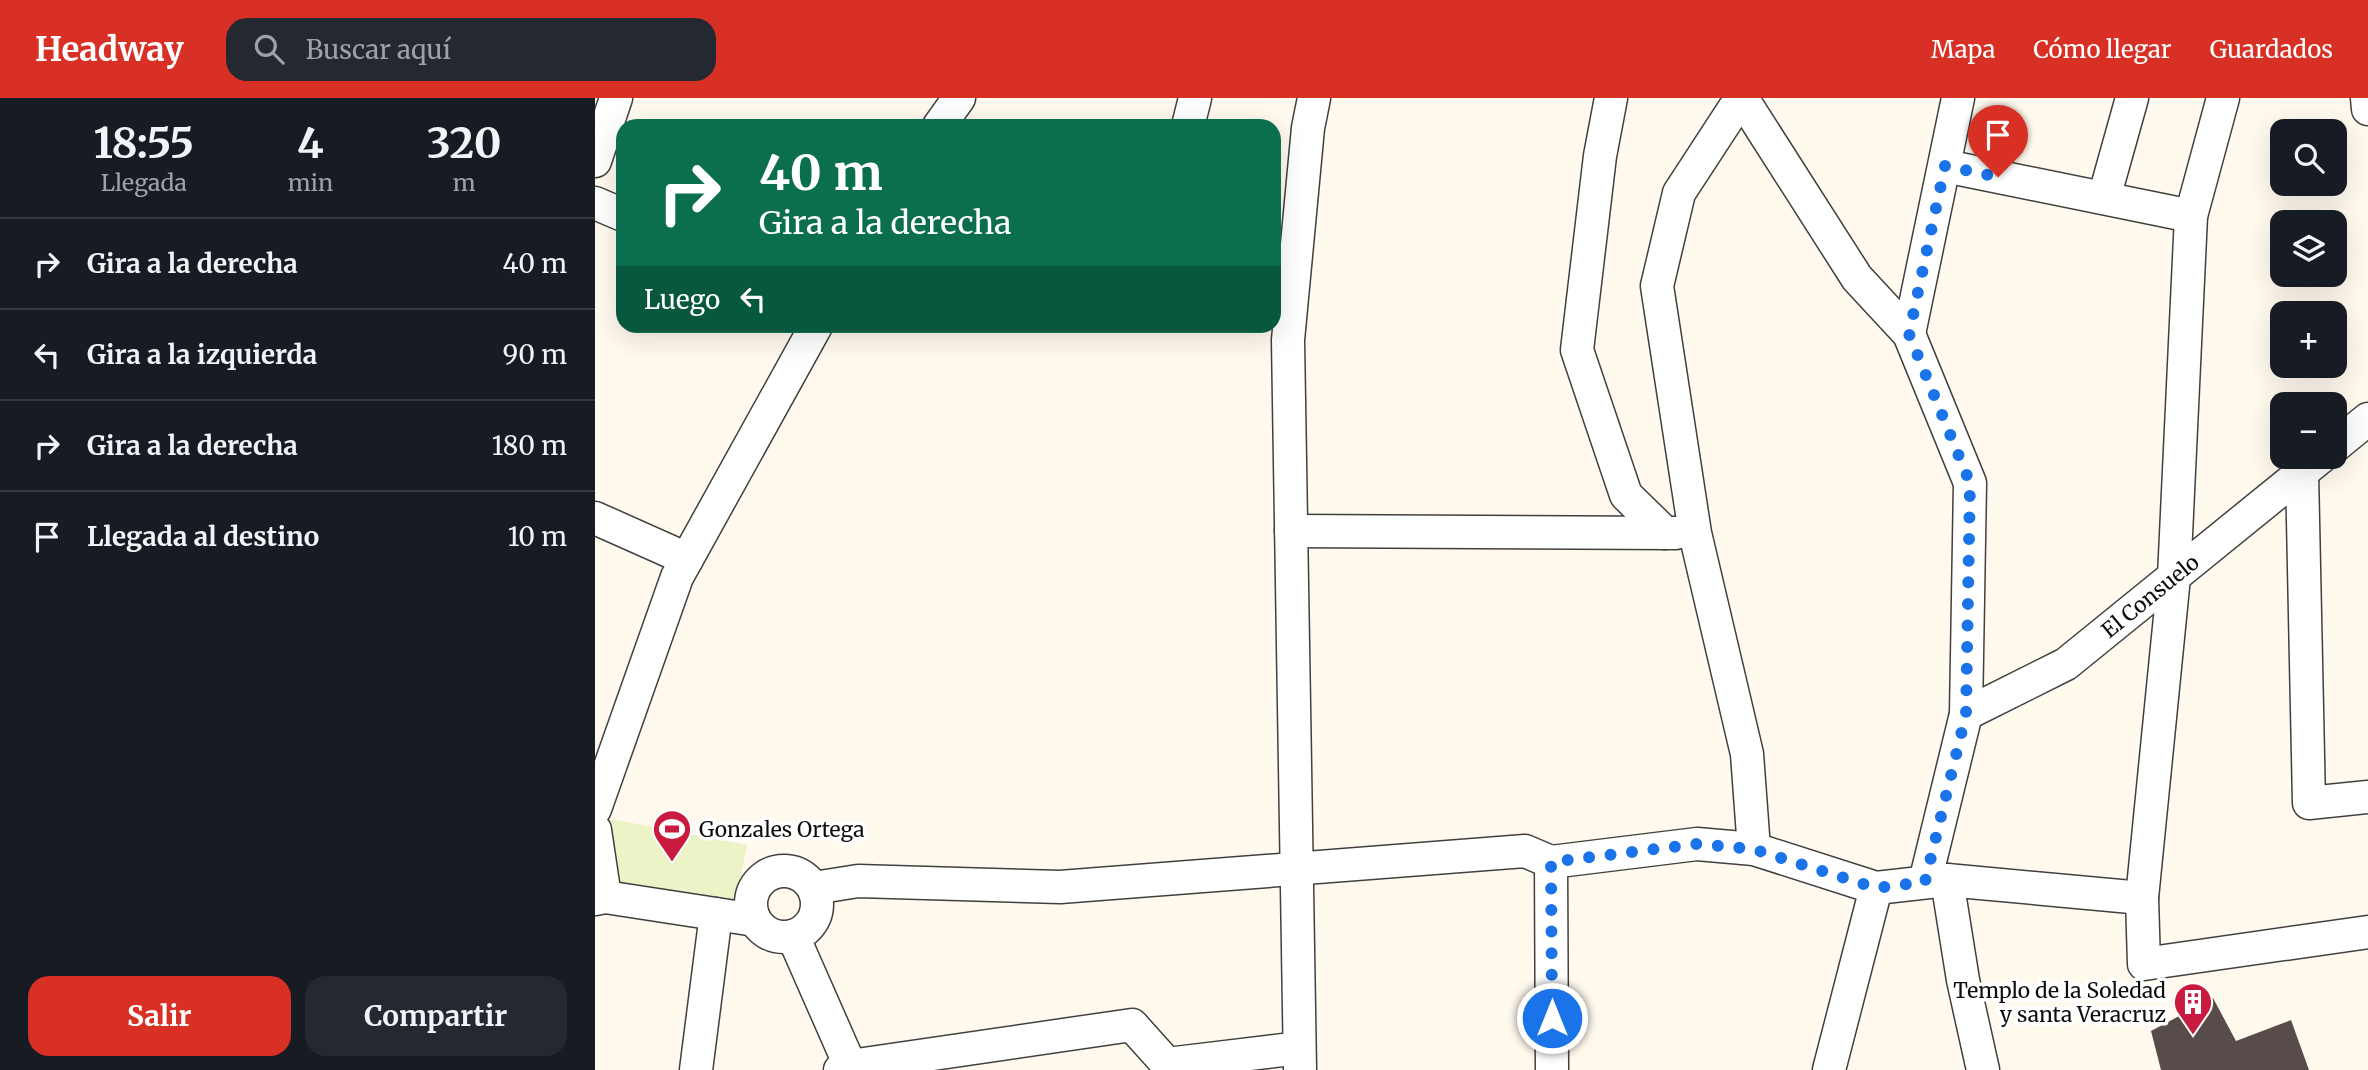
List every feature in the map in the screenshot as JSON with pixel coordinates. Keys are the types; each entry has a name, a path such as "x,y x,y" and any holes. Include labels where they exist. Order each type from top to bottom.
{"street":[{"path":"595,161 616,98"},
{"path":"944,119 958,98"},
{"path":"1190,119 1195,98"},
{"path":"793,936 847,1069 1132,1025 1167,1064 1299,1059 1288,340 1308,128 1314,98"},
{"path":"1611,98 1600,156 1577,351 1626,495 1680,533"},
{"path":"1743,848 1747,754 1680,533 1657,286 1679,193 1741,98 1857,278 1909,334 1970,483 1966,714 1936,881 1963,980 1983,1070"},
{"path":"1770,143 1773,98"},
{"path":"1909,334 1958,98"},
{"path":"2104,198 2132,98"},
{"path":"2223,98 2191,216 2174,577 2142,898 2144,964 2366,939"},
{"path":"2367,98 2368,109"},
{"path":"1945,166 2191,216"},
{"path":"595,203 616,212"},
{"path":"595,809 677,577 812,333"},
{"path":"2347,436 2368,419"},
{"name":"El Consuelo","path":"1966,714 2066,664 2306,469"},
{"path":"2311,469 2309,803 2368,797"},
{"path":"595,518 687,559"},
{"path":"1291,531 1680,533"},
{"path":"595,830 600,898 755,920"},
{"path":"814,888 858,881 1060,887 1525,851 1551,862 1697,844 1743,848 1876,888 1936,881 2142,898"},
{"path":"1551,862 1552,1070"},
{"path":"781,870 794,872 806,878 814,888 818,902 817,914 810,926 800,934 775,936 764,931 755,920 751,906 752,894 768,875 781,870"},
{"path":"1829,1070 1876,888"},
{"path":"696,1070 716,914"}],"green space":[{"name":"Gonzales Ortega","path":"595,816 747,845 733,914 626,884 604,881"}],"building":[{"name":"Templo de la Soledad y santa Veracruz","path":"2213,998 2236,1041 2291,1020 2309,1070 2161,1070 2151,1031"}],"place":[{"name":"Gonzales Ortega","path":"672,863"},
{"name":"Templo de la Soledad y santa Veracruz","path":"2193,1036"}],"route":[{"path":"1552,1018 1551,862 1697,844 1753,849 1876,888 1925,882 1966,714 1970,483 1909,334 1945,166 1998,177"}]}
